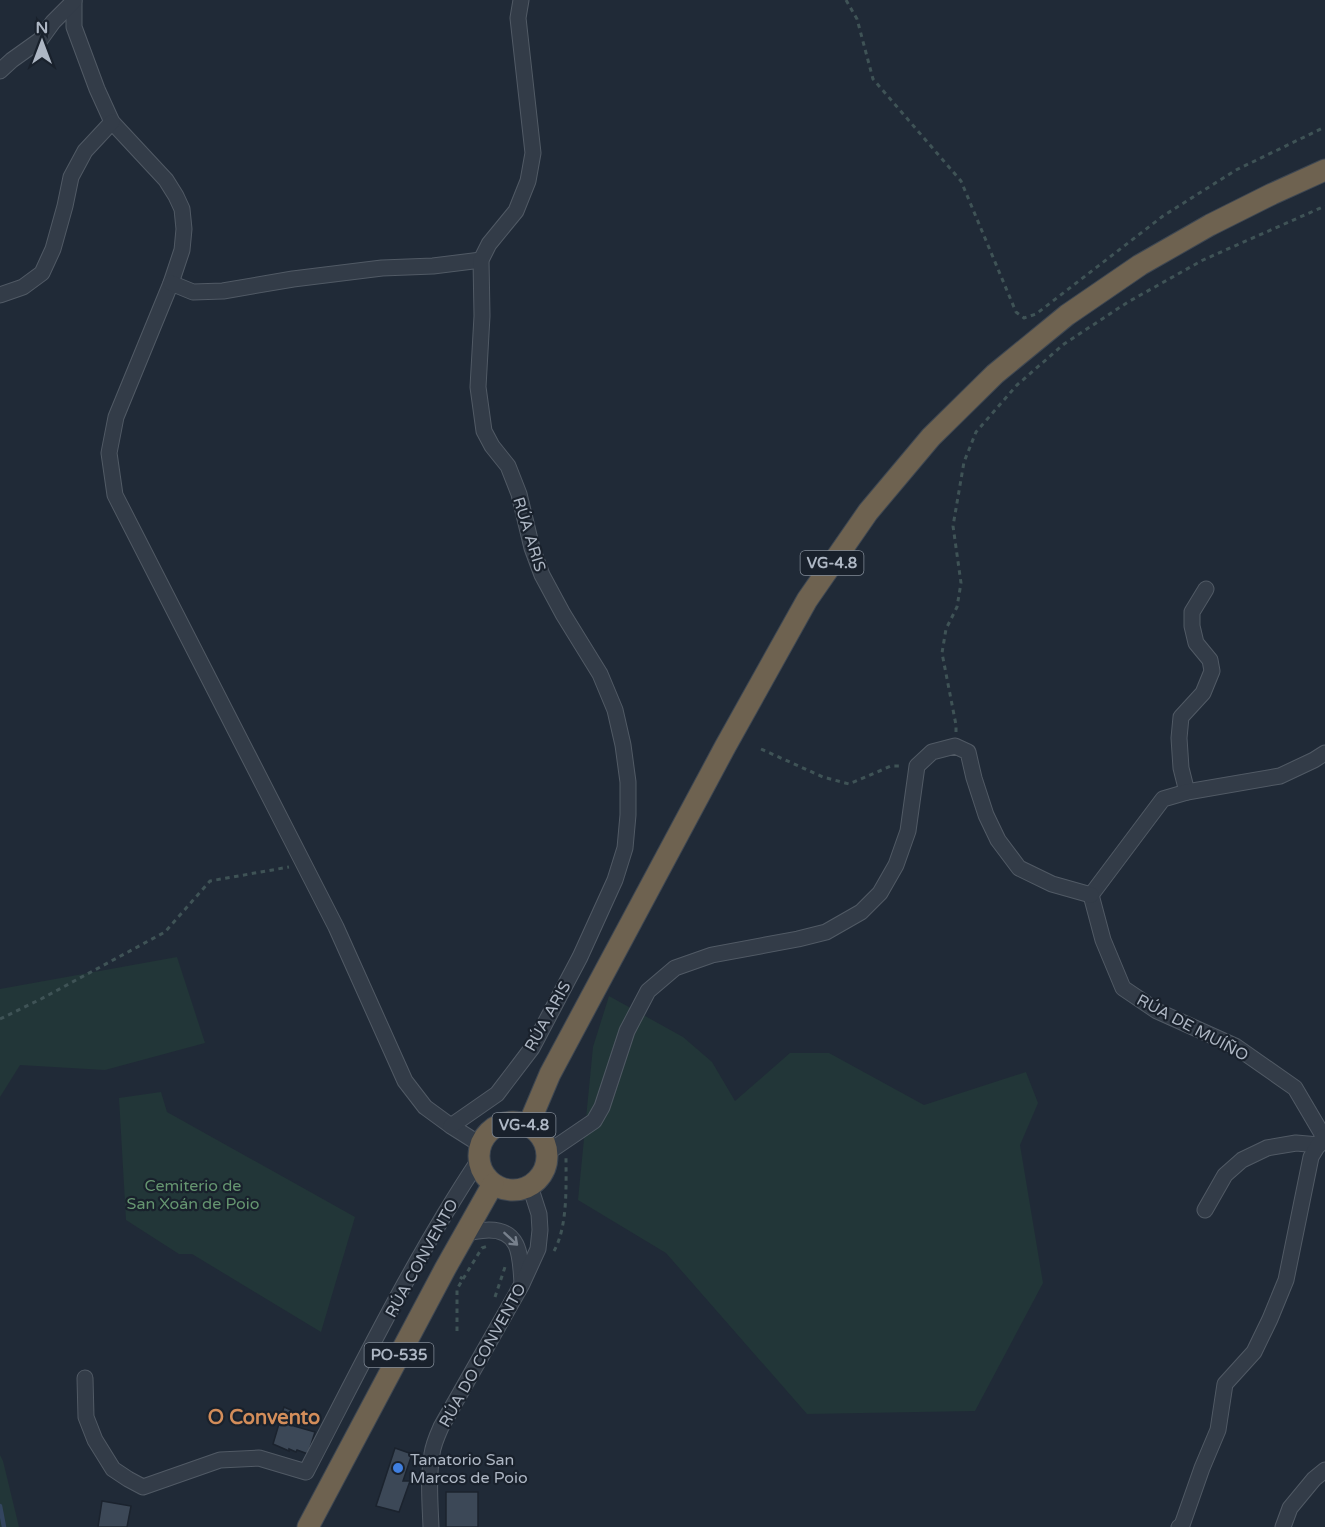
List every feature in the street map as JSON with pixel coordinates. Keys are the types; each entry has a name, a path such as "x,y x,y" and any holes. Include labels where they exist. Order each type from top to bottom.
{"highway":[{"name":"VG-4.8","path":"528,1126 550,1074 725,747 807,600 867,512 931,437 963,405 995,374 1067,315 1140,265 1210,225 1325,170"},
{"name":"VG-4.8","path":"480,1152 487,1135 496,1127 506,1123 528,1126 538,1133 547,1153 544,1172 530,1186"},
{"path":"480,1152 482,1169 494,1184 512,1190 530,1186"},
{"name":"PO-535","path":"308,1527 454,1274 466,1233 494,1184"}],"street":[{"path":"0,71 40,40 74,0"},
{"path":"74,0 74,27 112,122 166,180 182,209 184,229 182,250 171,283 116,417 109,453 115,495 336,927 405,1081 424,1107 451,1126 480,1152"},
{"path":"171,283 193,291 223,291 370,269 434,266 481,260 489,244 516,211 528,181 533,153 518,18 521,0"},
{"path":"0,295 22,287 42,273 65,206 71,177 85,152 112,122"},
{"name":"RÚA ARIS","path":"451,1126 497,1094 532,1048 580,957 615,880 626,848 628,814 628,782 615,710 600,675 542,575 532,548 519,494 508,466 492,446 484,431 478,387 482,316 481,260"},
{"path":"1187,792 1181,768 1179,738 1181,717 1203,693 1212,671 1210,660 1196,643 1192,626 1192,612 1206,589"},
{"path":"547,1153 594,1121 602,1107 627,1031 648,991 675,968 712,955 826,932 861,912 880,893 896,865 908,831 917,766 932,752 955,746 968,752 986,815 998,840 1018,868 1052,884 1091,895 1163,799 1187,792 1280,776 1325,753"},
{"name":"RÚA DE MUÍÑO","path":"1091,895 1103,940 1123,988 1157,1011 1235,1046 1295,1088 1322,1140"},
{"path":"1205,1210 1226,1175 1242,1160 1267,1148 1322,1140"},
{"path":"1179,1527 1182,1525 1218,1430 1225,1384 1254,1352 1286,1280 1311,1157 1322,1140"},
{"name":"RÚA CONVENTO","path":"85,1378 86,1417 94,1440 113,1469 143,1487 220,1460 259,1458 306,1472 419,1258 480,1152"},
{"name":"RÚA DO CONVENTO","path":"431,1527 431,1472 435,1441 522,1284 538,1249 539,1214 530,1186"},
{"path":"466,1233 502,1231 511,1237 518,1246 522,1284"},
{"path":"1283,1527 1290,1508 1314,1479 1325,1470"}],"path":[{"path":"846,0 856,19 873,79 961,181 1016,312 1024,318 1036,314 1162,216 1236,170 1325,127"},
{"path":"955,746 956,725 942,653 946,629 957,607 961,583 953,526 964,462 976,432 1017,385 1056,351 1128,302 1203,260 1325,206"},
{"path":"761,749 822,777 849,783 891,766 917,766"},
{"path":"0,1019 165,932 210,882 304,864"},
{"path":"457,1331 457,1289 454,1274 482,1248 494,1245"},
{"path":"491,1305 506,1264"}],"green space":[{"path":"177,957 205,1043 105,1070 20,1065 0,1097 0,989"},
{"path":"609,996 683,1037 712,1062 735,1101 790,1053 829,1053 924,1105 1026,1072 1038,1103 1020,1145 1043,1283 975,1411 807,1414 666,1253 578,1200 593,1047"},
{"name":"Cemiterio de San Xoán de Poio","path":"161,1092 167,1112 355,1217 321,1332 192,1254 179,1254 126,1220 119,1098"},
{"path":"0,1455 3,1461 19,1527 0,1527"}],"building":[{"path":"284,1407 291,1410 287,1424 315,1432 308,1454 297,1450 296,1452 289,1449 289,1451 273,1444"},
{"name":"Tanatorio San Marcos de Poio","path":"395,1448 412,1454 403,1481 410,1481 399,1512 376,1506"},
{"path":"446,1492 478,1492 478,1527 446,1527"},
{"path":"102,1501 131,1506 127,1527 98,1527"}],"waterway":[{"path":"0,1506 4,1527"}],"place":[{"name":"Tanatorio San Marcos de Poio","path":"398,1468"}],"district":[{"name":"O Convento","path":"264,1417"}]}
